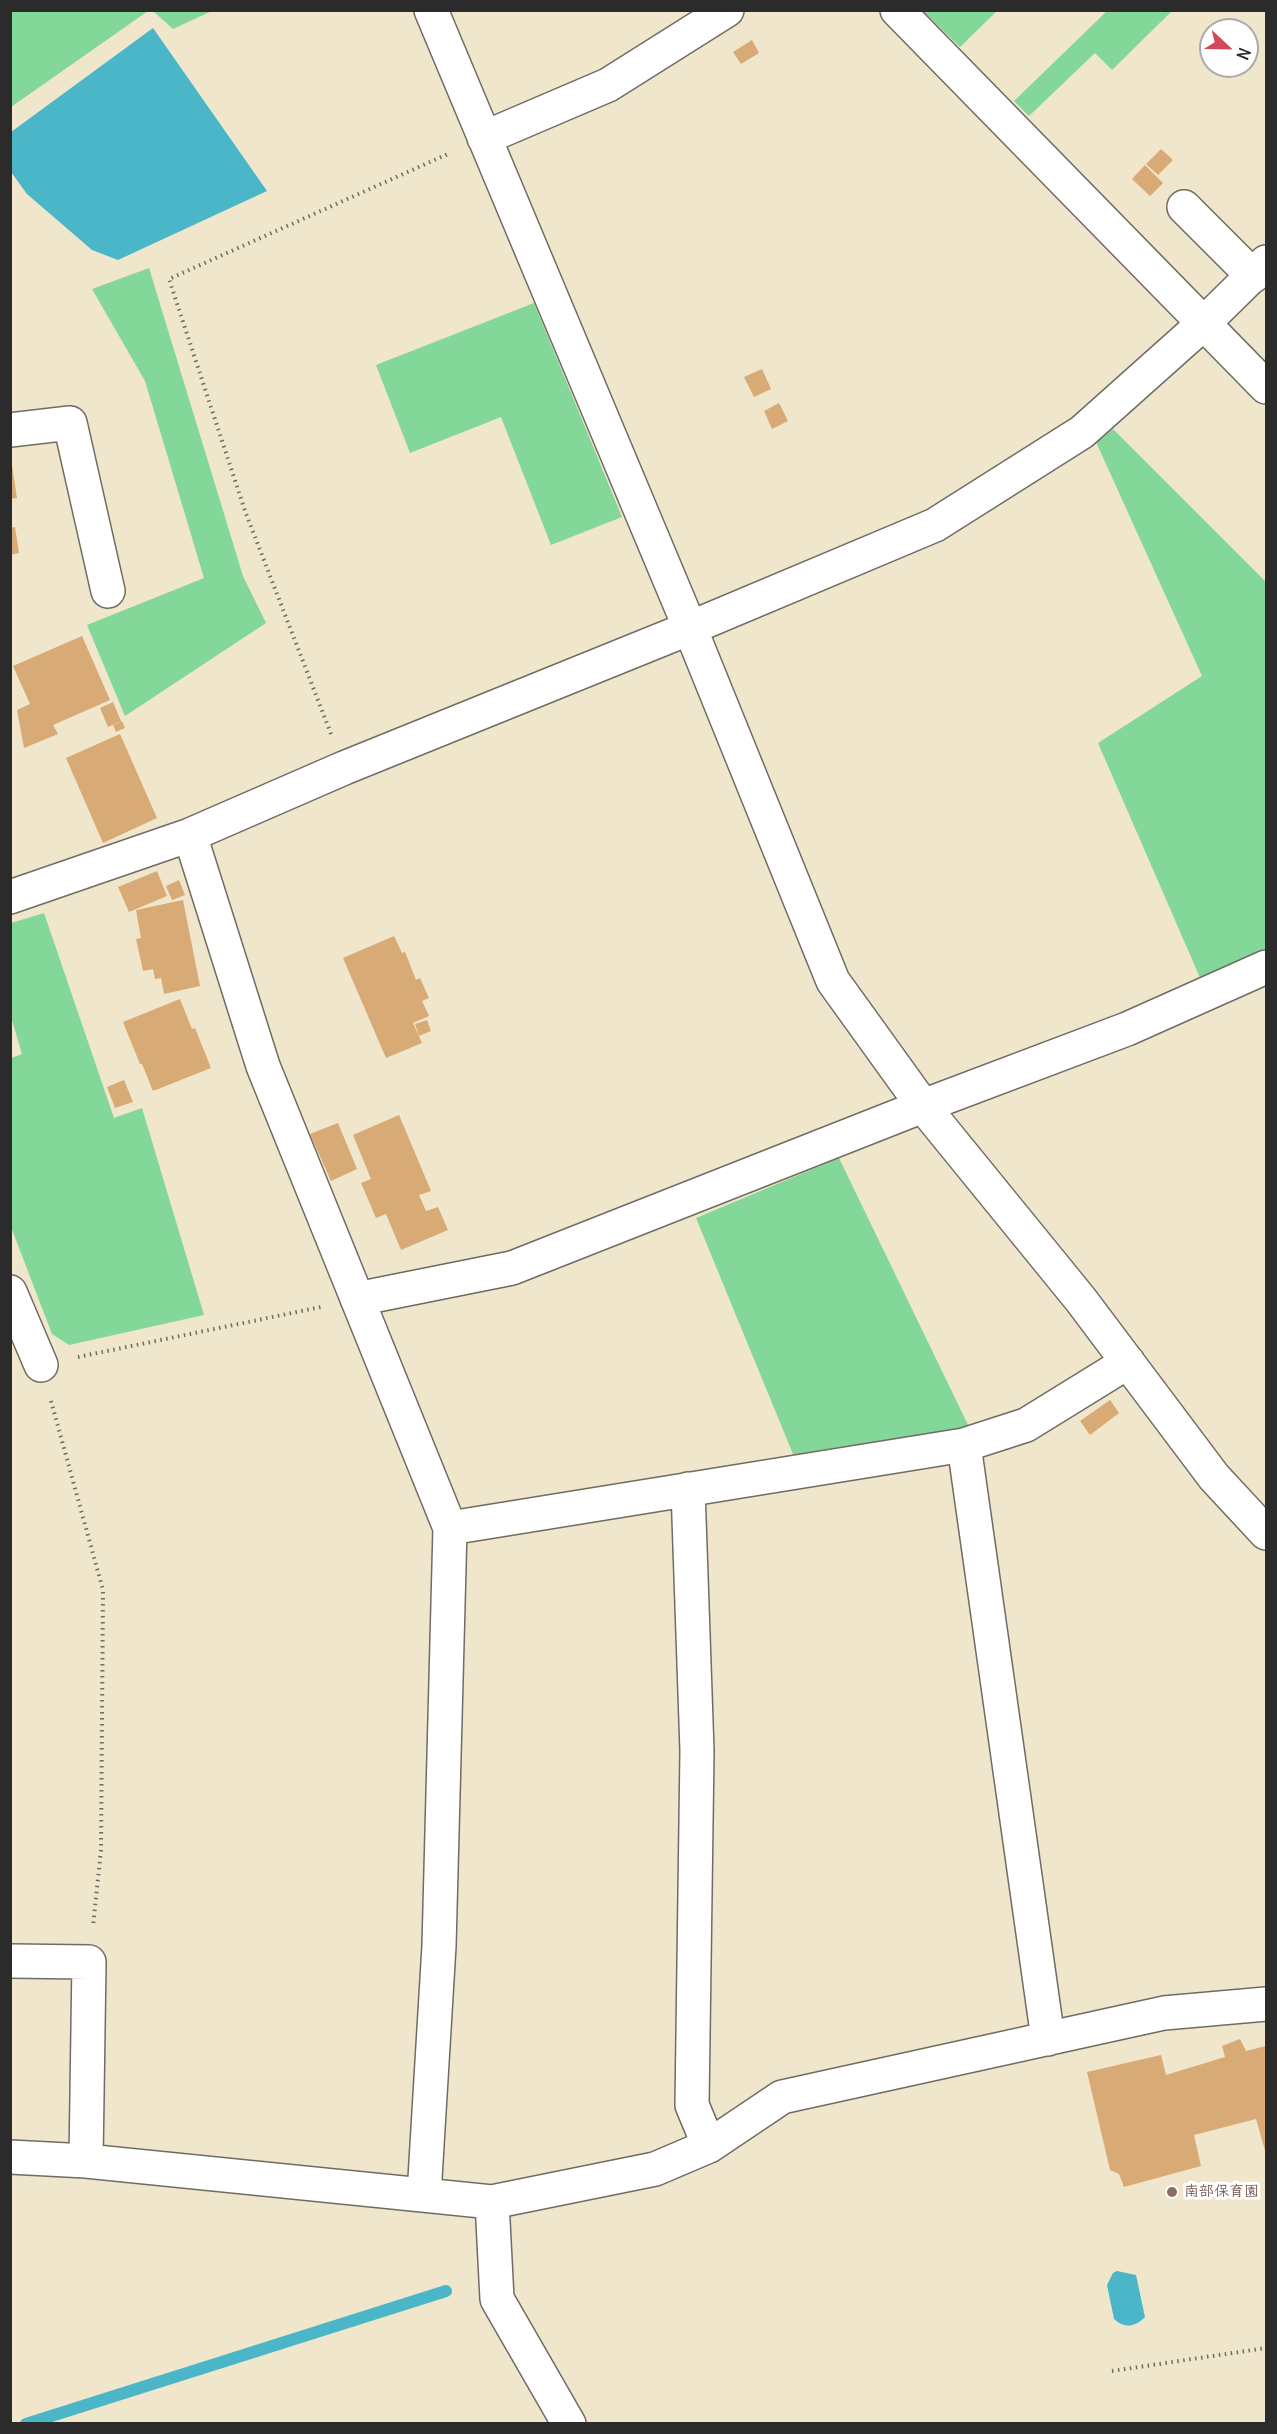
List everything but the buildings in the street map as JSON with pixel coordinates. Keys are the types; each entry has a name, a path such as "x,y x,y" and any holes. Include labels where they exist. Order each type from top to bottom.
{"street":[{"path":"431,10 690,628 833,981 923,1106 1081,1300 1214,1477 1266,1533"},
{"path":"484,138 608,85 727,10"},
{"path":"897,10 1266,387"},
{"path":"10,897 190,835 344,768 690,628 935,525 1082,432 1203,324 1260,269 1184,207"},
{"path":"10,430 70,423 108,591"},
{"path":"190,835 263,1066 450,1528 439,1946 424,2195"},
{"path":"357,1299 512,1268 923,1106 1127,1029 1266,967"},
{"path":"10,1292 41,1365"},
{"path":"450,1528 964,1445 1026,1425 1128,1362"},
{"path":"964,1445 1048,2039"},
{"path":"688,1489 697,1751 692,2105 709,2146"},
{"path":"10,1961 89,1962 86,2161"},
{"path":"10,2157 86,2161 492,2202 655,2169 709,2146 782,2097 1164,2013 1266,2004"},
{"path":"492,2202 497,2299 570,2424"}],"path":[{"path":"344,768 245,511 169,279 484,138"},
{"path":"89,1962 101,1850 103,1590 41,1365 357,1299"},
{"path":"1112,2371 1266,2348"}],"green space":[{"path":"11,10 148,10 148,11 11,107"},
{"path":"153,11 212,11 173,29"},
{"path":"923,11 997,11 960,47"},
{"path":"1107,11 1172,11 1112,70 1095,53 1029,116 1014,101"},
{"path":"149,268 243,576 266,623 125,716 87,625 204,578 145,381 92,289"},
{"path":"534,303 622,517 551,545 501,417 410,453 376,365"},
{"path":"1113,429 1266,582 1266,948 1201,980 1098,743 1202,676 1096,442"},
{"path":"44,913 114,1118 142,1108 204,1315 69,1345 52,1334 11,1227 11,1058 22,1054 11,1017 11,923"},
{"path":"839,1158 970,1429 795,1459 696,1218"}],"water":[{"path":"153,28 267,191 118,260 92,250 27,194 11,172 11,132"},
{"path":"1117,2271 1136,2275 1145,2317 1134,2325 1122,2324 1114,2319 1107,2285 1113,2273"}],"waterway":[{"path":"26,2424 446,2291"}],"place":[{"name":"南部保育園","path":"1172,2192"}]}
